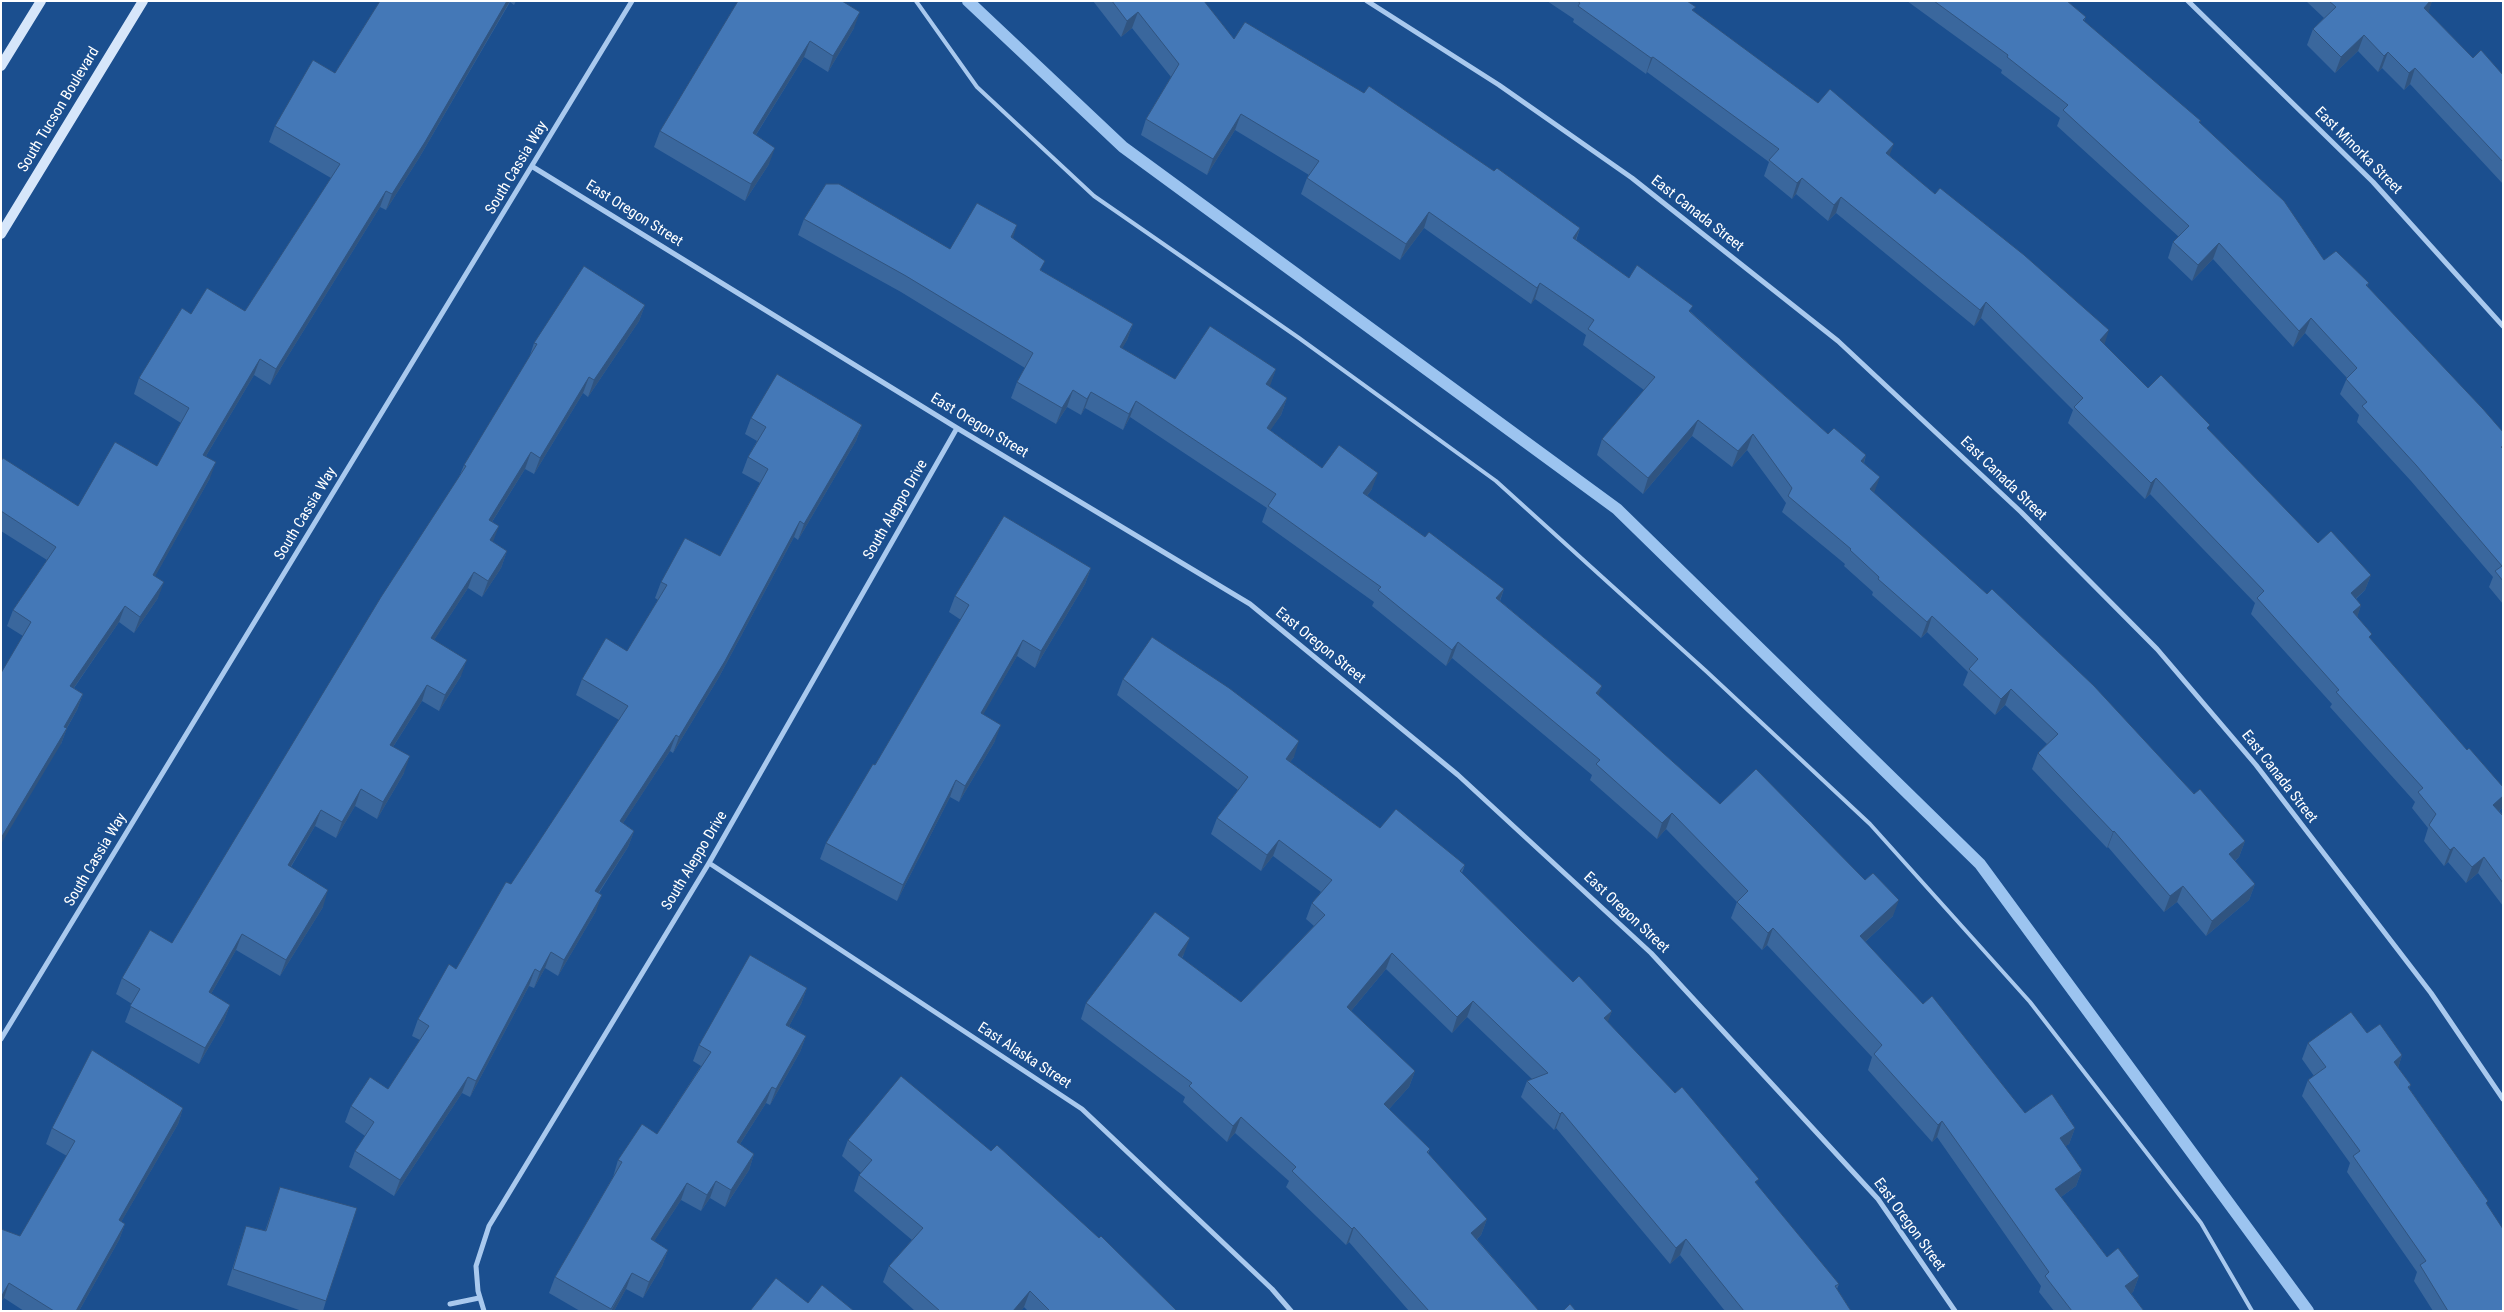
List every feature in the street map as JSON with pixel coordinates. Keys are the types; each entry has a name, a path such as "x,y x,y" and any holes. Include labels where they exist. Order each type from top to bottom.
{"main road":[{"path":"1,66 41,1"},
{"name":"South Tucson Boulevard","path":"1,234 143,1"}],"street":[{"name":"South Cassia Way","path":"1,1040 632,1"},
{"name":"East Canada Street","path":"1367,1 1500,85 1632,178 1838,341 2021,512 2157,649 2256,765 2431,993 2503,1099"},
{"name":"East Minorka Street","path":"2188,1 2373,182 2503,326"},
{"name":"East Oregon Street","path":"533,166 958,428 1250,604 1458,775 1651,953 1878,1199 1955,1311"},
{"name":"South Aleppo Drive","path":"484,1311 479,1298 476,1266 489,1226 709,863 958,428"},
{"name":"East Alaska Street","path":"709,863 1082,1109 1272,1289 1291,1311"},
{"path":"450,1304 479,1298"}],"lane":[{"path":"916,1 977,88 1094,196 1300,338 1496,481 1706,671 1870,824 2030,1002 2201,1223 2252,1311"}],"building":[{"path":"380,1 507,1 425,142 392,194 386,191 276,369 260,359 203,455 216,462 153,575 164,582 140,617 125,606 70,686 83,694 64,727 67,728 1,838 1,673 31,622 13,610 56,547 1,511 1,461 3,458 78,506 115,442 157,466 189,408 139,378 182,308 191,314 207,288 245,311 340,164 275,126 313,60 335,73"},
{"path":"738,1 842,1 860,12 833,56 810,41 753,133 775,148 751,184 660,131"},
{"path":"1112,1 1204,1 1234,39 1245,22 1364,93 1369,86 1494,171 1497,168 1580,228 1573,238 1629,278 1637,265 1693,306 1689,311 1828,434 1834,428 1866,455 1861,461 1880,477 1870,489 1987,594 1992,589 2094,686 2194,794 2200,789 2245,841 2229,854 2255,884 2212,921 2183,886 2170,896 2114,831 2038,753 2058,734 2011,689 2001,699 1969,669 1978,659 1932,616 1927,622 1878,579 1879,577 1851,549 1788,496 1792,488 1753,434 1738,451 1698,420 1648,478 1602,439 1655,377 1588,329 1594,320 1540,283 1537,288 1429,212 1406,244 1307,178 1319,161 1241,114 1213,159 1146,119 1179,64 1138,12 1127,21"},
{"path":"1577,1 1687,1 1696,7 1692,10 1818,103 1830,89 1894,144 1886,153 1935,194 1940,188 2024,255 2109,330 2100,340 2148,388 2161,375 2210,425 2207,428 2318,543 2331,531 2371,575 2351,593 2361,605 2353,612 2372,634 2369,637 2467,750 2469,748 2503,787 2503,796 2493,805 2503,816 2503,883 2484,857 2472,867 2454,847 2450,850 2429,825 2436,814 2418,792 2423,788 2336,692 2339,690 2257,598 2264,591 2156,478 2151,483 2074,407 2083,398 1986,302 1980,310 1841,197 1834,205 1802,178 1797,183 1769,160 1779,149 1653,57 1651,58 1578,6 1580,3"},
{"path":"1934,1 2067,1 2086,17 2083,20 2201,121 2199,122 2284,201 2324,260 2336,251 2369,283 2366,285 2503,432 2503,446 2501,447 2503,449 2503,581 2495,571 2502,566 2416,465 2362,406 2367,402 2346,379 2357,368 2311,318 2299,331 2219,243 2198,265 2173,242 2189,226 2063,110 2068,105 2007,57 2008,55"},
{"path":"2329,1 2430,1 2424,8 2473,58 2481,50 2503,75 2503,162 2415,68 2409,73 2388,52 2384,56 2364,35 2341,57 2313,29 2336,7"},
{"path":"826,184 839,184 950,249 977,203 1017,225 1011,237 1045,261 1040,270 1133,324 1120,347 1175,379 1210,326 1276,369 1266,384 1287,398 1267,428 1322,468 1339,445 1378,473 1363,493 1425,537 1429,532 1504,589 1496,598 1602,686 1596,693 1720,804 1756,769 1865,880 1873,873 1899,900 1860,936 1923,1004 1932,996 2025,1113 2052,1094 2075,1128 2060,1138 2082,1170 2055,1189 2107,1257 2118,1248 2139,1276 2125,1286 2144,1311 2072,1311 2045,1276 2049,1272 1942,1121 1938,1125 1874,1054 1882,1045 1773,928 1768,933 1737,902 1748,891 1672,813 1662,823 1596,764 1600,760 1458,642 1452,650 1378,590 1381,587 1268,506 1276,494 1136,401 1129,414 1091,392 1087,399 1073,390 1062,408 1017,382 1033,353 906,276 804,219"},
{"path":"584,266 645,305 594,380 589,377 540,458 531,452 489,520 499,526 490,540 507,551 488,581 474,572 431,638 467,660 445,695 427,685 390,745 410,756 383,802 361,789 342,822 321,810 288,865 328,890 286,960 242,934 209,992 230,1005 205,1048 130,1006 140,989 122,978 150,930 172,943 381,597 466,466 464,465 537,344 534,343"},
{"path":"777,374 862,425 804,524 800,521 725,661 679,737 676,735 620,821 634,831 595,891 602,895 564,960 551,952 540,972 535,969 476,1081 468,1077 400,1180 355,1151 374,1122 351,1106 370,1077 388,1089 429,1026 418,1019 449,964 456,969 506,882 511,884 628,706 582,679 606,638 627,651 667,585 661,582 685,538 720,556 768,469 748,457 766,427 751,418"},
{"path":"1004,516 1091,568 1041,651 1023,640 981,713 1001,725 965,786 956,780 903,885 826,843 873,764 875,765 969,605 955,596"},
{"path":"1152,637 1229,688 1299,741 1286,759 1380,828 1396,809 1465,865 1460,871 1573,982 1579,976 1612,1011 1604,1018 1675,1093 1682,1087 1759,1179 1755,1182 1839,1284 1835,1286 1851,1311 1744,1311 1686,1239 1676,1248 1562,1112 1560,1114 1527,1081 1548,1073 1473,1001 1457,1017 1392,953 1347,1007 1415,1071 1384,1104 1430,1149 1427,1152 1487,1219 1471,1233 1539,1311 1429,1311 1354,1227 1352,1229 1292,1171 1296,1167 1241,1117 1233,1126 1189,1086 1192,1083 1086,1003 1155,912 1190,938 1178,955 1241,1002 1325,915 1312,903 1332,880 1279,840 1267,855 1217,818 1248,777 1123,679"},
{"path":"750,955 807,988 786,1025 806,1036 776,1089 772,1087 737,1142 754,1154 731,1190 716,1181 707,1195 687,1183 651,1239 668,1250 649,1282 632,1273 611,1309 555,1277 622,1162 618,1160 642,1124 657,1134 711,1052 699,1045"},
{"path":"2351,1012 2367,1033 2380,1024 2402,1055 2394,1062 2411,1085 2408,1087 2488,1201 2486,1203 2503,1229 2503,1311 2448,1311 2420,1265 2426,1261 2353,1156 2360,1151 2308,1080 2326,1067 2308,1043"},
{"path":"92,1050 183,1108 119,1220 125,1224 76,1311 54,1311 9,1283 1,1297 1,1229 20,1236 75,1141 52,1128"},
{"path":"901,1076 991,1151 997,1145 1099,1238 1101,1236 1177,1311 1050,1311 1030,1291 1013,1311 940,1311 889,1266 923,1228 859,1175 872,1160 848,1140"},
{"path":"280,1187 357,1208 326,1301 233,1269 246,1226 266,1231"},
{"path":"776,1278 808,1303 822,1285 854,1311 750,1311"},
{"path":"1570,1304 1576,1311 1563,1311"}],"waterway":[{"path":"968,1 1123,147 1617,509 1980,864 2308,1311"}]}
